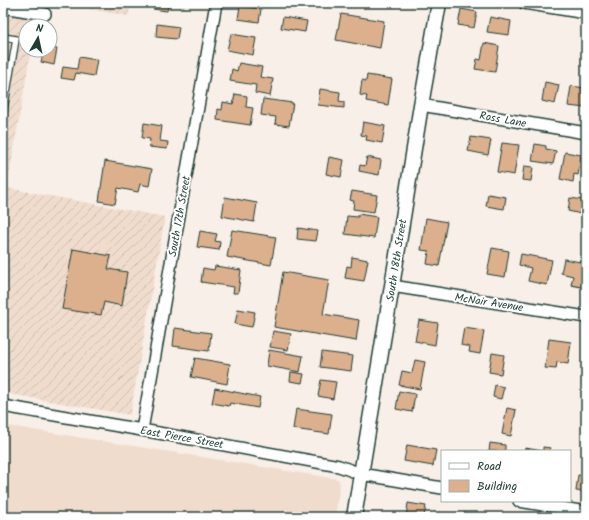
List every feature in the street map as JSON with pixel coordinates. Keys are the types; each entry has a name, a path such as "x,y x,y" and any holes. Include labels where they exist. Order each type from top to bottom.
{"street":[{"name":"South 17th Street","path":"142,430 216,3"},
{"name":"South 18th Street","path":"354,517 439,3"},
{"path":"524,3 586,13"},
{"path":"3,7 45,14"},
{"name":"Ross Lane","path":"421,105 586,133"},
{"name":"McNair Avenue","path":"392,286 586,317"},
{"name":"East Pierce Street","path":"3,406 339,466 361,474 441,488"},
{"path":"525,502 586,512"}],"lane":[{"path":"3,37 16,39 3,116"}],"shaded area":[{"path":"3,3 40,3 37,18 18,18 18,58 30,58 7,188 165,217 130,415 3,393"},
{"path":"57,3 131,3 128,16"},
{"path":"3,425 338,479 340,484 335,517 3,517"}],"building":[{"path":"154,3 169,3 167,11 153,9"},
{"path":"240,6 261,9 259,22 238,19"},
{"path":"461,9 477,12 474,28 458,25"},
{"path":"341,14 384,21 380,48 336,40"},
{"path":"283,17 307,21 305,32 281,28"},
{"path":"490,17 511,21 509,35 487,32"},
{"path":"157,24 179,27 177,39 156,37"},
{"path":"231,34 256,38 253,55 227,50"},
{"path":"484,43 499,46 495,72 475,69 477,59 481,60"},
{"path":"79,57 97,60 94,76 76,73 74,80 61,78 63,67 77,69"},
{"path":"42,58 55,58 54,65 41,62"},
{"path":"239,63 262,67 260,77 273,79 270,96 255,93 256,85 230,81 232,69 237,71"},
{"path":"367,75 392,79 388,105 366,101 367,96 360,95 362,80 366,81"},
{"path":"545,82 559,85 555,104 542,101"},
{"path":"586,82 586,108 568,106 571,86 585,88"},
{"path":"320,89 340,92 339,101 344,102 344,108 318,105"},
{"path":"235,94 247,96 246,107 253,108 250,125 217,120 218,109 222,110 223,102 233,104"},
{"path":"263,99 293,103 289,126 275,124 276,117 261,115"},
{"path":"363,122 385,126 382,143 366,140 367,136 361,135"},
{"path":"144,123 162,126 160,141 168,142 167,149 149,147 150,139 142,138"},
{"path":"471,137 491,140 488,155 468,151"},
{"path":"502,143 519,145 514,175 497,172"},
{"path":"535,144 546,146 546,149 556,151 553,164 532,161"},
{"path":"565,152 581,155 578,175 574,174 573,182 560,179"},
{"path":"329,157 344,160 341,177 326,174"},
{"path":"367,157 381,160 379,175 359,171 360,165 365,166"},
{"path":"105,161 152,169 149,186 140,184 138,192 118,188 115,204 99,201"},
{"path":"524,166 533,167 531,181 522,180"},
{"path":"352,191 377,195 374,212 353,209 354,201 350,200"},
{"path":"488,194 506,197 504,209 486,206"},
{"path":"225,197 257,203 254,222 222,216"},
{"path":"570,198 583,200 581,214 568,211"},
{"path":"358,214 377,217 374,238 345,234 347,216 358,217"},
{"path":"426,218 447,222 439,266 427,264 429,251 421,250"},
{"path":"298,228 318,231 316,241 297,239"},
{"path":"232,230 276,237 271,265 227,257"},
{"path":"200,231 217,234 215,241 220,242 219,250 197,247"},
{"path":"492,248 509,251 505,277 487,274"},
{"path":"73,249 111,256 108,269 127,272 122,306 104,302 101,315 62,309"},
{"path":"521,254 552,260 547,285 528,281 531,268 519,265"},
{"path":"352,257 368,260 364,281 345,278 347,266 351,267"},
{"path":"564,259 586,263 586,288 571,285 573,276 561,273"},
{"path":"215,266 241,270 238,293 233,293 234,287 201,282 203,268 214,270"},
{"path":"283,272 329,280 323,314 359,320 356,341 274,327"},
{"path":"238,309 255,312 252,327 235,324"},
{"path":"419,320 438,323 435,345 415,341"},
{"path":"175,328 211,333 209,351 173,346"},
{"path":"464,328 484,331 480,354 469,352 470,347 461,345"},
{"path":"273,331 291,334 288,350 270,347"},
{"path":"549,339 571,342 568,364 557,362 556,369 545,368"},
{"path":"269,350 303,356 300,372 267,366"},
{"path":"322,352 353,356 351,371 320,367"},
{"path":"492,353 504,355 501,374 489,372"},
{"path":"195,358 230,364 227,384 191,377"},
{"path":"415,360 425,362 420,389 399,385 402,371 412,373"},
{"path":"586,360 586,375 583,374"},
{"path":"291,372 304,374 302,383 290,381"},
{"path":"321,380 336,382 333,399 318,396"},
{"path":"495,385 504,387 501,399 493,397"},
{"path":"215,388 260,397 258,408 230,403 229,406 212,403"},
{"path":"399,391 415,394 412,412 396,409"},
{"path":"507,408 516,410 511,436 502,434"},
{"path":"296,409 332,414 329,434 293,429"},
{"path":"490,443 505,445 505,450 489,450"},
{"path":"407,445 436,450 433,466 404,461"},
{"path":"543,447 551,448 550,450 543,450"},
{"path":"525,448 537,450 524,450"},
{"path":"578,475 586,476 586,492 576,491"},
{"path":"408,503 426,506 424,516 430,517 406,517"},
{"path":"464,513 493,517 464,517"}]}
